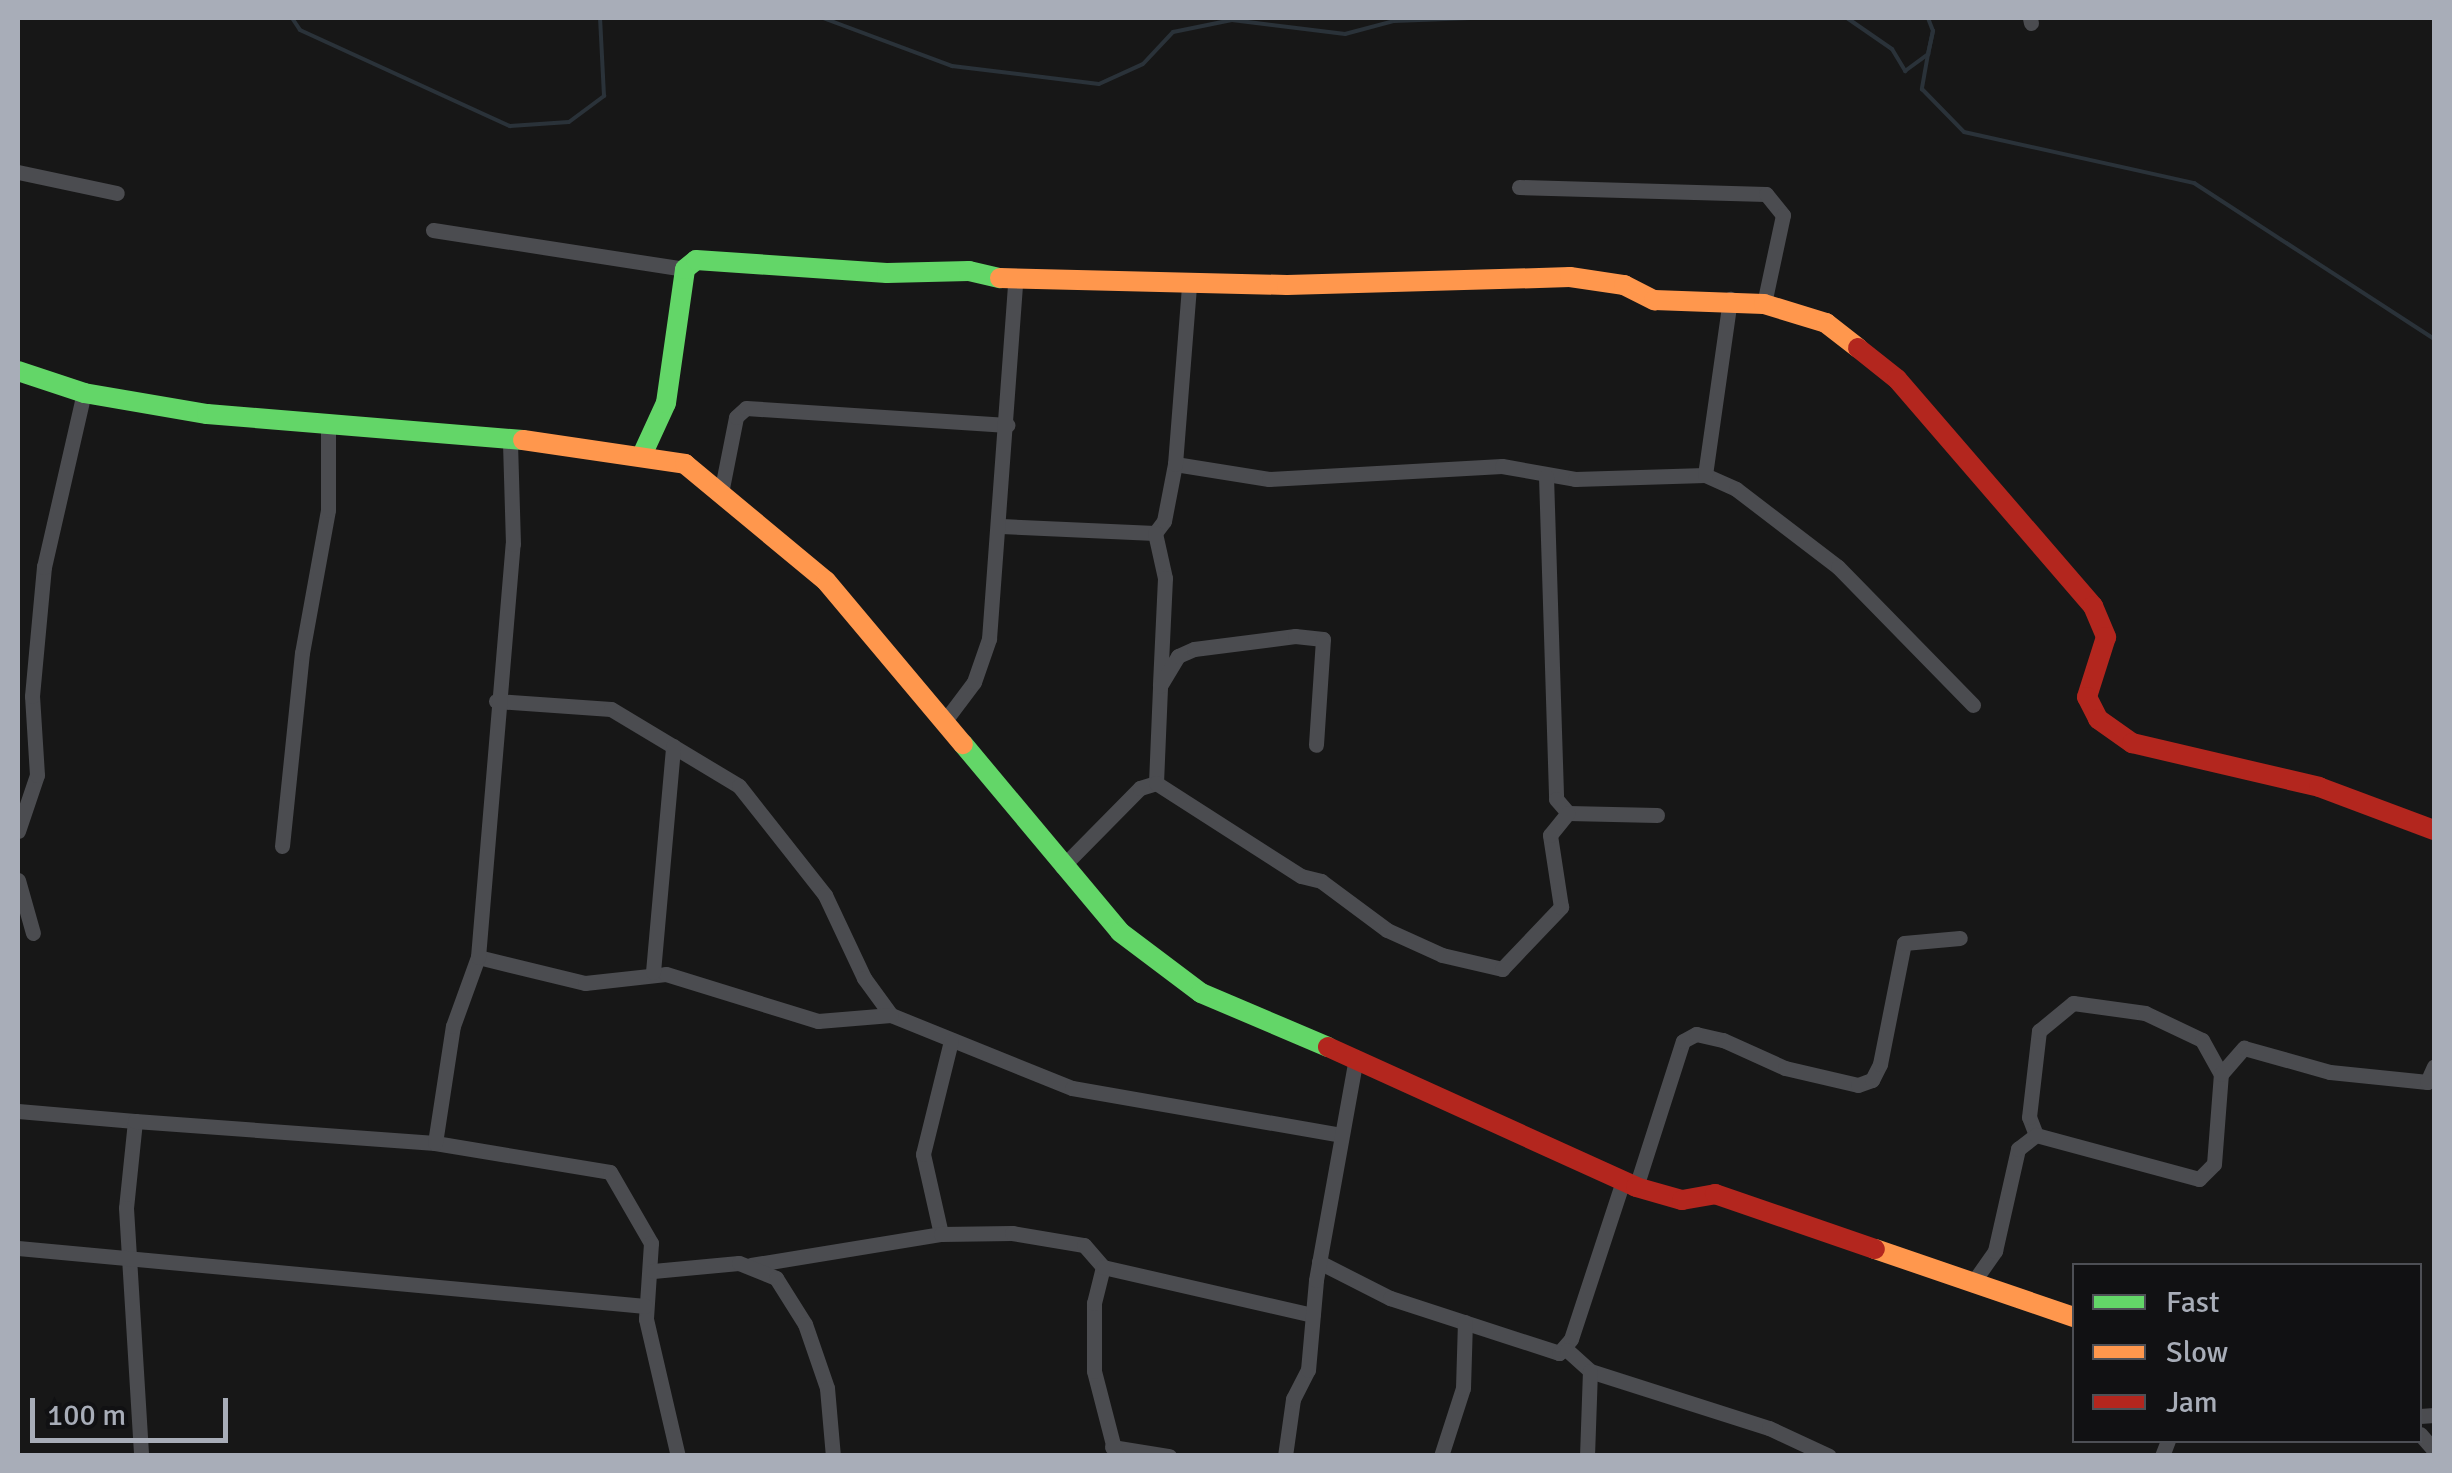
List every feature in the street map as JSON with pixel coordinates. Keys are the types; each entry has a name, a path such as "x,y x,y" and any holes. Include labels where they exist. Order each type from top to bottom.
{"street":[{"path":"18,172 117,193"},
{"path":"1519,187 1766,194 1783,214 1764,304"},
{"path":"433,230 685,268 696,260 887,273 969,271 1015,282 1189,285 1570,277 1624,285 1654,300 1764,304 1826,323 1897,379 2093,606 2106,637 2087,696 2098,719 2132,742 2319,787 2434,830"},
{"path":"643,453 666,403 685,268"},
{"path":"944,722 985,658 1000,526 1015,282"},
{"path":"1156,784 1165,578 1156,533 1164,521 1175,464 1189,285"},
{"path":"1704,475 1730,300"},
{"path":"18,371 84,393 328,427 643,453 685,464 722,488 826,581 1120,932 1187,983 1355,1063 1449,1098 1630,1184 1682,1200 1715,1194 2072,1316"},
{"path":"18,831 37,775 32,696 44,566 84,393"},
{"path":"722,488 736,417 746,408 1007,425"},
{"path":"282,846 302,653 326,527 328,427"},
{"path":"435,1142 453,1026 478,957 496,701 513,544 510,440"},
{"path":"1175,464 1269,479 1502,466 1546,476 1704,475 1736,489 1838,567 1973,706"},
{"path":"1546,476 1555,640 1556,799 1568,813 1657,815"},
{"path":"1000,526 1156,533"},
{"path":"1160,686 1178,656 1194,649 1311,634 1323,639 1316,745"},
{"path":"496,701 611,709 739,786 825,895 864,978 890,1014 1072,1088 1341,1136"},
{"path":"653,972 673,746"},
{"path":"1062,867 1140,788 1156,784 1302,876 1321,880 1388,930 1496,969 1511,964 1561,907 1550,835 1568,813"},
{"path":"18,880 33,933"},
{"path":"1566,1350 1682,1041 1696,1034 1724,1040 1785,1068 1858,1085 1872,1080 1880,1064 1904,942 1960,938"},
{"path":"478,957 585,983 653,972 818,1021 890,1014"},
{"path":"2074,1004 2145,1013 2202,1040 2221,1074 2214,1164 2199,1179 2036,1135 2029,1116 2039,1031 2074,1004"},
{"path":"941,1234 924,1154 951,1042"},
{"path":"2221,1074 2244,1048 2330,1072 2428,1082 2434,1066"},
{"path":"1284,1456 1294,1399 1308,1370 1319,1262 1355,1063"},
{"path":"18,1112 435,1142 610,1172 646,1230 653,1271 645,1306 678,1456"},
{"path":"135,1121 126,1208 141,1456"},
{"path":"1974,1281 1995,1251 2018,1149 2036,1135"},
{"path":"653,1271 751,1265 941,1234 1012,1233 1084,1245 1103,1267 1313,1315"},
{"path":"18,1248 130,1262 645,1306"},
{"path":"1319,1262 1390,1298 1553,1354 1566,1350"},
{"path":"751,1265 776,1278 806,1324 827,1388 833,1456"},
{"path":"1103,1267 1094,1304 1094,1371 1114,1452 1169,1456"},
{"path":"1441,1456 1463,1388 1465,1322"},
{"path":"1566,1350 1590,1371 1769,1428 1829,1456"},
{"path":"1587,1456 1590,1371"}],"waterway":[{"path":"292,18 300,30 510,126 569,122 604,96 600,18"},
{"path":"823,18 952,66 1099,84 1143,64 1173,32 1232,20 1345,34 1394,21 1471,18"},
{"path":"1847,18 1892,49 1905,71 1928,54 1933,31 1922,89 1964,132 2194,183 2434,339"},
{"path":"1928,18 1933,31"}],"traffic: fast":[{"path":"643,453 666,403 685,269 696,260 887,273 969,271 1000,278"},
{"path":"18,371 84,393 207,414 523,440"},
{"path":"963,744 1120,932 1201,993 1328,1047"}],"traffic: slow":[{"path":"1000,278 1287,285 1570,277 1624,285 1654,300 1764,304 1826,323 1858,348"},
{"path":"523,440 685,464 826,581 963,744"},
{"path":"1875,1249 2072,1316"}],"traffic: jam":[{"path":"1858,348 1897,379 2093,606 2106,637 2087,697 2098,719 2132,743 2319,787 2434,830"},
{"path":"1328,1047 1636,1187 1682,1200 1715,1194 1875,1249"}]}
